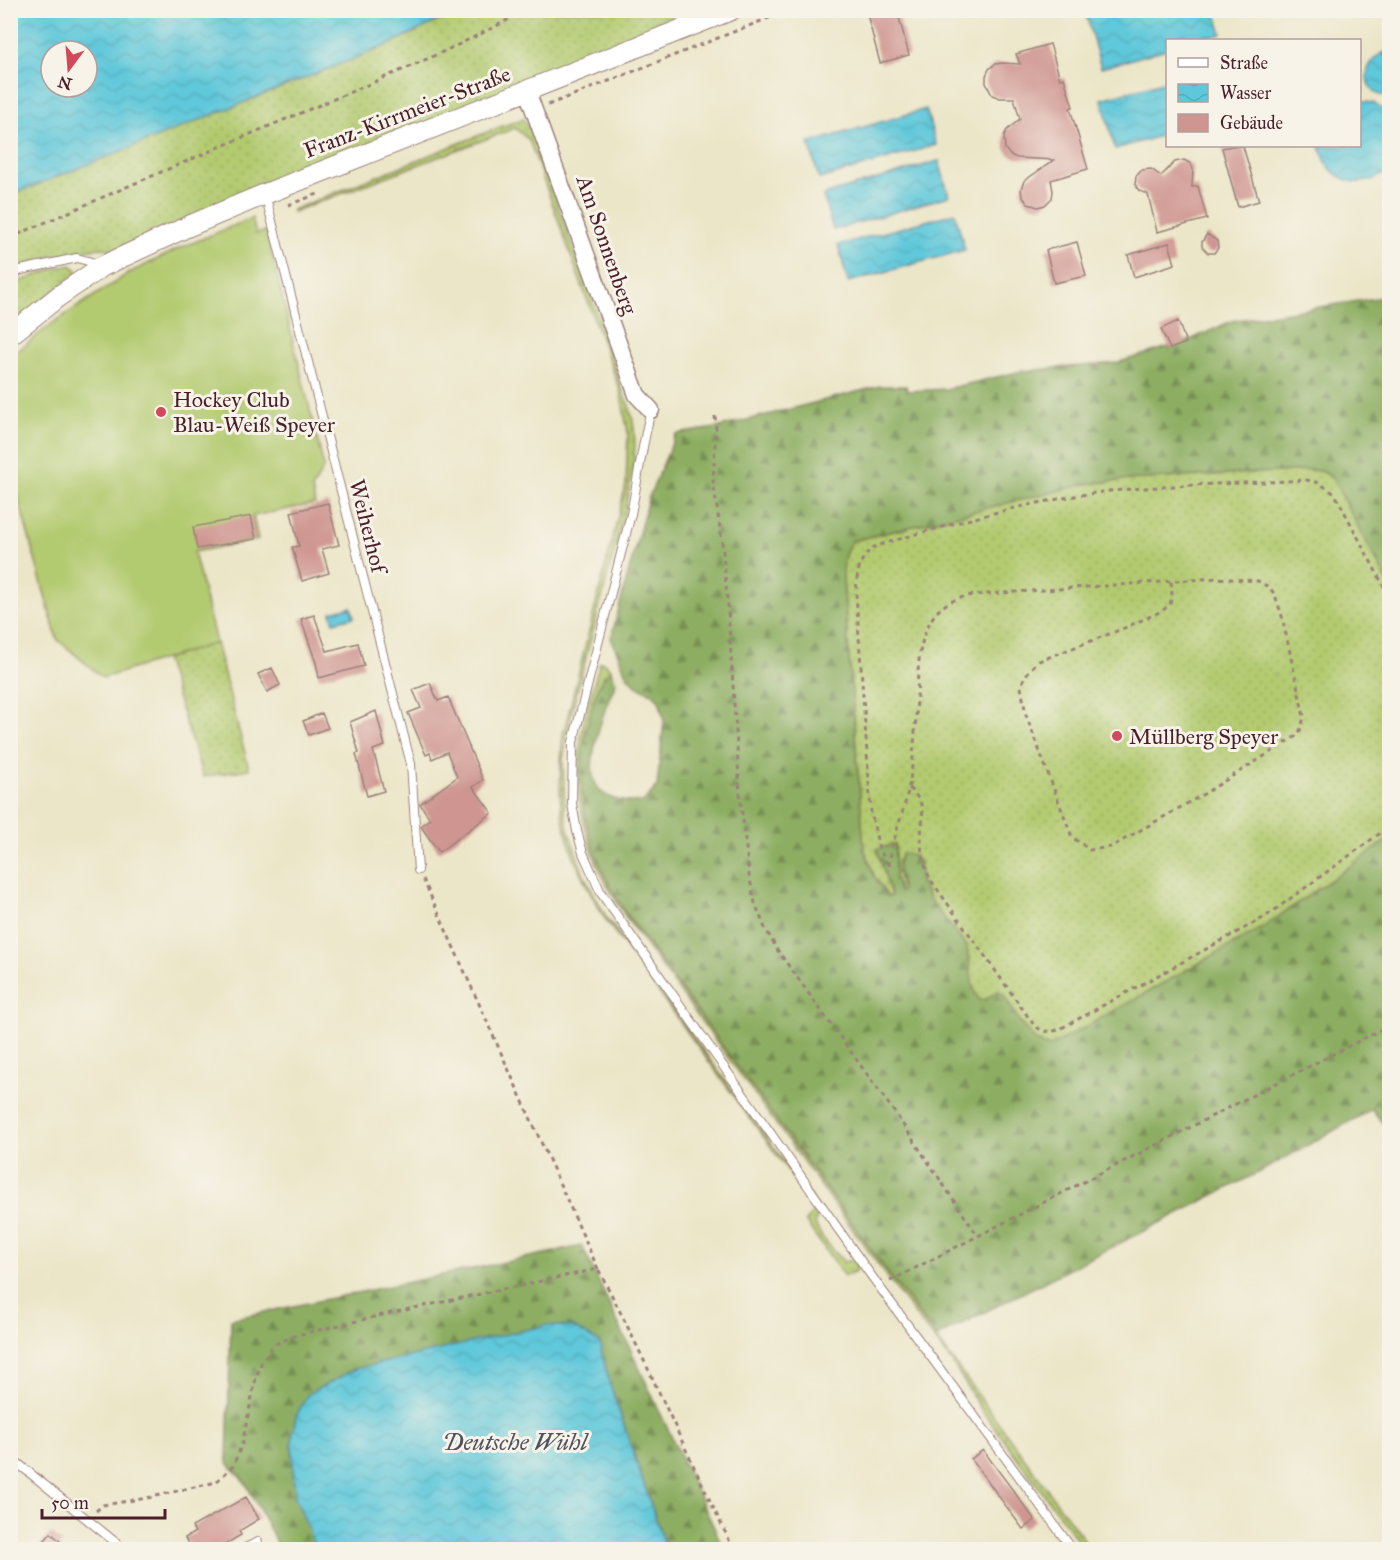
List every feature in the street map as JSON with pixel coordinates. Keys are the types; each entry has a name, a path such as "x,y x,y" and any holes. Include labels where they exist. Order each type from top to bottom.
{"street":[{"name":"Franz-Kirrmeier-Straße","path":"10,335 51,302 104,266 189,226 267,200 526,91 731,10"},
{"name":"Am Sonnenberg","path":"526,91 535,110 629,376 637,395 651,410"}],"lane":[{"name":"Weiherhof","path":"267,200 411,764 418,870"},
{"path":"10,277 21,270 76,258 104,266"},
{"path":"651,410 641,453 632,514 573,742 572,804 587,864 602,893 870,1274 1073,1550"},
{"path":"10,1456 125,1550"},
{"path":"242,1550 258,1542"}],"path":[{"path":"10,238 412,66 493,29 526,10"},
{"path":"535,110 789,10"},
{"path":"267,200 291,205 324,192"},
{"path":"715,416 712,482 722,541 748,875 755,903 778,951 895,1113 978,1236"},
{"path":"1171,581 1170,604 1162,611 1039,661 1024,678 1021,687 1026,715 1072,837 1090,850 1111,847 1202,795 1295,737 1303,724 1302,707 1282,616 1275,595 1270,588 1258,581 1218,578 1171,581 972,595 946,603 938,610 928,626 920,653 909,788 891,845 889,866 879,849 871,812 856,594 860,563 866,552 876,546 961,521 1101,492 1307,480 1319,483 1335,494 1389,598"},
{"path":"909,788 922,803 921,843 930,879 1034,1024 1041,1031 1049,1032 1058,1030 1265,917 1389,826"},
{"path":"418,870 598,1269 631,1331 696,1474 734,1550"},
{"path":"881,1286 1389,1025"},
{"path":"88,1518 103,1505 147,1498 216,1482 233,1466 242,1444 256,1378 262,1361 273,1346 297,1335 598,1269"}],"green space":[{"path":"459,11 714,11 116,251 102,248 81,251 42,260 11,271 11,195 383,47"},
{"path":"523,119 529,126 593,302 630,410 635,439 633,468 625,511 570,718 563,760 568,829 583,873 607,918 819,1209 815,1224 822,1237 844,1262 851,1260 858,1263 856,1271 844,1276 805,1221 816,1209 605,919 583,878 567,836 560,797 563,735 626,485 628,433 620,390 529,140 515,128 293,212 292,210"},
{"name":"Hockey Club Blau-Weiß Speyer","path":"252,218 256,234 266,231 324,467 312,489 315,504 253,516 258,540 194,552 216,643 103,678 57,639 11,472 10,357 54,322 129,273 180,248"},
{"path":"71,265 77,273 11,324 11,285 52,269"},
{"path":"1382,297 1384,305 1390,308 1389,584 1332,478 1324,472 1312,470 1085,484 852,541 847,550 843,564 843,580 864,848 874,876 888,897 891,896 877,849 895,844 895,877 899,892 902,890 898,862 903,853 911,855 920,862 920,881 930,900 967,947 973,988 979,1000 985,1000 998,991 1004,995 1030,1035 1044,1045 1051,1046 1262,928 1389,839 1389,1132 1372,1109 1265,1169 936,1337 629,918 593,846 582,795 581,769 584,742 597,690 606,674 611,670 616,683 596,741 592,769 594,780 605,795 628,802 644,802 657,786 664,721 659,700 652,693 637,686 627,676 611,638 648,499 676,434 716,428 880,386 906,386 908,391 946,389 1022,371 1116,363 1168,347 1170,349 1232,321"},
{"path":"1312,470 1324,472 1332,477 1389,584 1389,839 1262,928 1051,1046 1044,1045 1030,1035 999,991 985,1000 979,1000 973,988 967,947 930,900 920,881 898,873 902,891 899,892 895,877 895,845 877,850 892,896 888,898 874,876 864,848 843,580 843,564 847,550 852,541 1085,484"},
{"path":"216,643 249,769 203,777 165,659"},
{"path":"600,662 605,663 611,670 600,684 590,714 581,768 582,795 593,846 615,894 629,918 1091,1549 1084,1549 979,1406 952,1362 912,1311 629,922 617,902 596,862 583,820 579,797 580,739"},
{"path":"582,1246 724,1549 666,1549 610,1384 599,1342 297,1416 292,1438 293,1470 315,1549 280,1549 246,1484 227,1462 231,1319"}],"water":[{"path":"11,10 459,10 383,47 11,195"},
{"path":"1085,11 1215,11 1222,34 1202,39 1166,39 1166,49 1101,68"},
{"path":"1385,52 1389,52 1389,96 1373,91 1367,78 1371,63"},
{"path":"1166,81 1166,134 1115,149 1102,99"},
{"path":"1361,101 1373,103 1389,114 1389,170 1378,177 1357,182 1338,175 1324,158 1320,147 1361,147"},
{"path":"926,109 936,145 819,179 809,143"},
{"path":"939,161 949,196 833,230 823,195"},
{"path":"955,213 965,250 848,282 838,245"},
{"path":"351,607 354,617 334,622 331,612"},
{"name":"Deutsche Wühl","path":"547,1325 573,1327 599,1342 610,1384 666,1549 315,1549 295,1497 293,1470 292,1438 296,1416 308,1394 355,1369"}],"building":[{"path":"866,10 897,10 909,55 880,63"},
{"path":"1050,44 1060,79 1064,78 1073,107 1070,108 1088,169 1051,180 1052,198 1045,205 1038,207 1028,204 1022,196 1021,189 1024,181 1054,160 1017,158 1005,149 1004,136 1007,130 1020,119 1014,98 1000,98 992,95 986,83 986,76 995,64 1020,64 1016,54"},
{"path":"1243,147 1259,201 1238,207 1222,148"},
{"path":"1184,160 1191,164 1192,187 1198,186 1207,219 1157,232 1148,194 1139,191 1135,184 1136,176 1142,170 1151,169 1161,176 1175,162"},
{"path":"1207,234 1217,241 1218,248 1214,253 1208,253 1202,247"},
{"path":"1077,242 1086,276 1054,283 1046,250"},
{"path":"1169,243 1175,264 1134,277 1128,255"},
{"path":"1178,321 1186,343 1170,349 1161,329"},
{"path":"328,503 339,545 322,549 329,573 302,581 292,547 299,546 291,512"},
{"path":"251,516 256,539 197,549 193,527"},
{"path":"314,615 327,651 358,643 364,666 319,678 301,619"},
{"path":"272,668 280,685 267,692 258,674"},
{"path":"430,683 438,701 448,697 483,780 473,787 492,813 439,852 421,826 430,819 420,804 457,777 447,752 432,759 430,753 426,755 408,713 421,708 413,690"},
{"path":"376,711 385,746 373,750 384,791 367,796 356,754 359,753 350,722"},
{"path":"322,713 328,728 309,735 303,721"},
{"path":"983,1450 1035,1520 1023,1529 971,1459"},
{"path":"246,1497 259,1519 239,1531 241,1535 216,1550 192,1550 185,1538 195,1532 192,1527"},
{"path":"51,1533 62,1543 56,1550 36,1550"}],"place":[{"name":"Hockey Club Blau-Weiß Speyer","path":"161,412"},
{"name":"Müllberg Speyer","path":"1117,736"}]}
